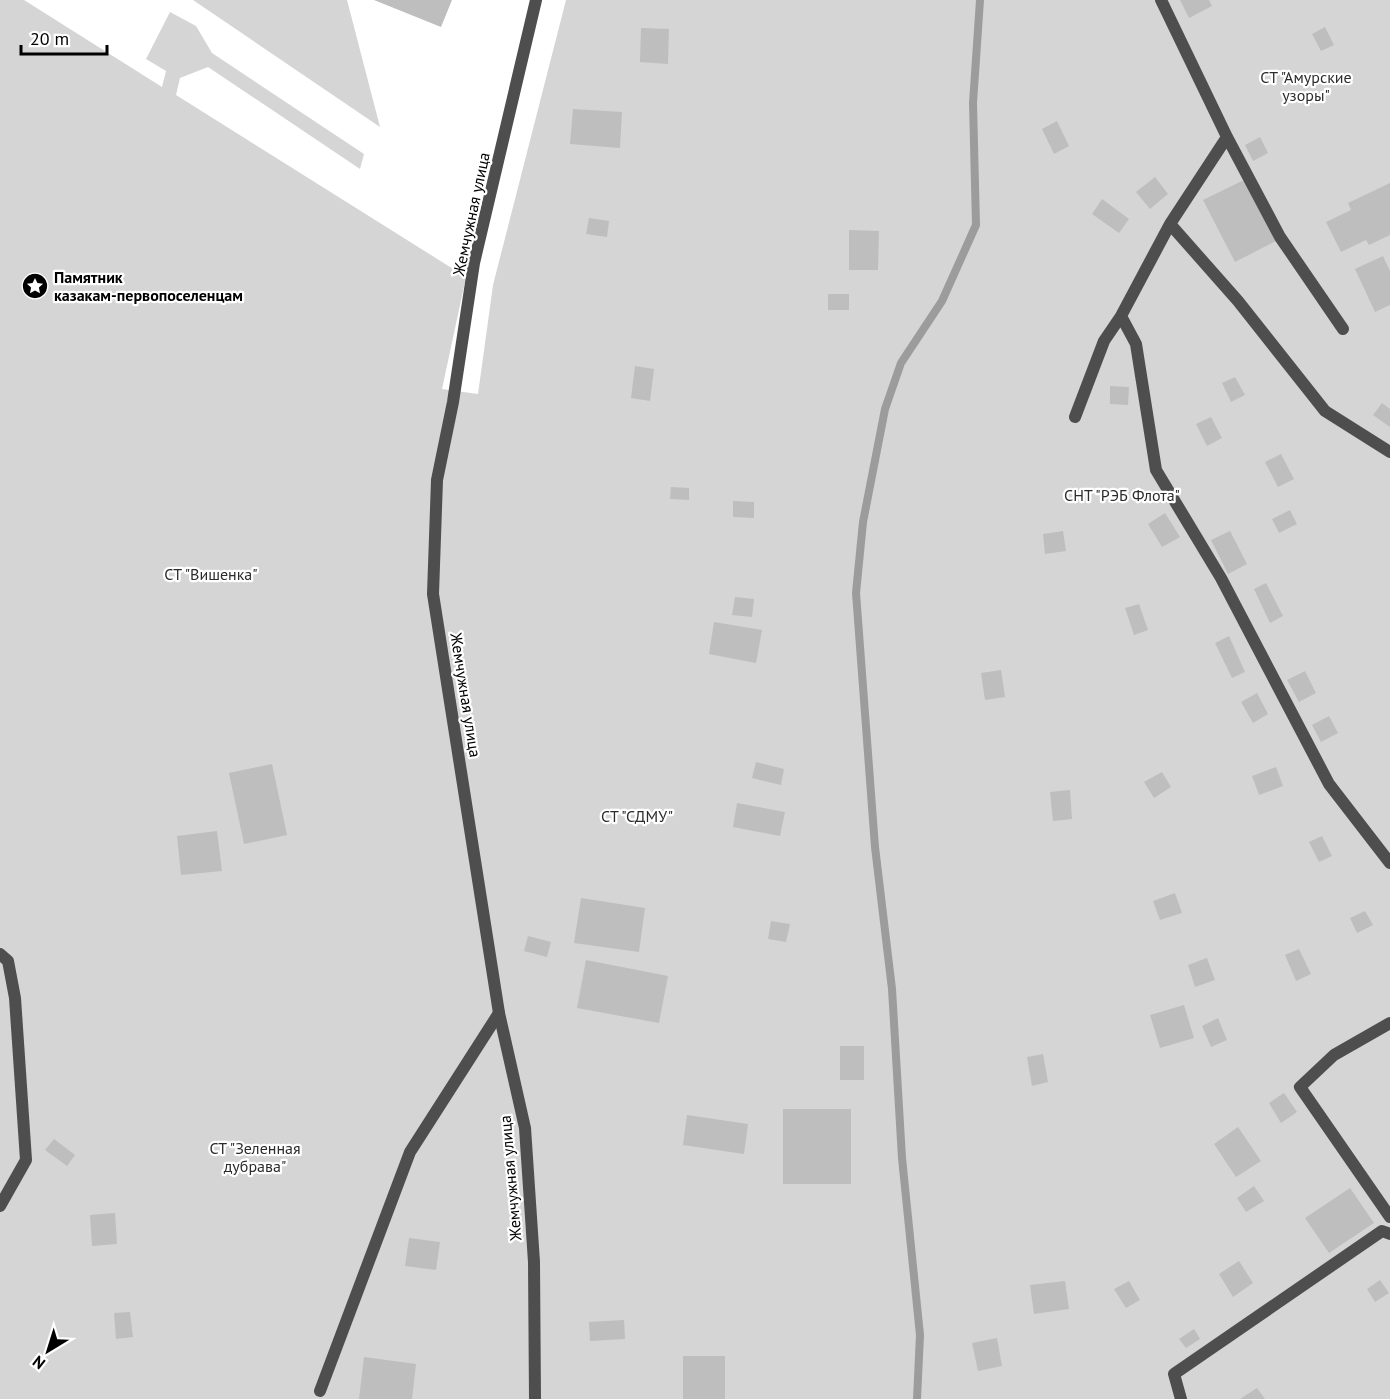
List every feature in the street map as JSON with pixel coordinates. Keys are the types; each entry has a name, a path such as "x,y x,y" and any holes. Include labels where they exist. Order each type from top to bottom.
{"street":[{"name":"Жемчужная улица","path":"535,1399 534,1262 525,1128 499,1013 433,594 437,480 453,402 474,263 536,0"},
{"path":"1161,0 1227,136 1280,237 1343,329"},
{"path":"1075,417 1104,341 1121,316 1170,224 1227,136"},
{"path":"1170,224 1238,301 1325,411 1390,452"},
{"path":"1121,316 1136,344 1156,470 1221,578 1329,784 1390,863"},
{"path":"0,954 8,960 15,998 26,1160 0,1206"},
{"path":"320,1391 410,1152 499,1013"},
{"path":"1390,1023 1334,1055 1300,1087 1390,1217"},
{"path":"1181,1399 1174,1374 1382,1231 1390,1234"}],"green space":[{"path":"0,0 24,0 162,87 166,71 146,59 170,12 196,26 212,53 364,154 360,169 208,67 180,78 176,95 466,277 442,389 478,394 493,285 566,0 1390,0 1390,1399 0,1399"},
{"path":"193,0 347,0 380,127"}],"building":[{"path":"374,0 452,0 441,27"},
{"path":"1180,0 1209,0 1212,6 1189,18"},
{"path":"1325,27 1334,45 1321,51 1312,34"},
{"path":"641,28 669,29 668,64 640,62"},
{"path":"573,109 622,112 620,148 570,144"},
{"path":"1057,121 1069,146 1054,154 1042,129"},
{"path":"1260,137 1268,153 1253,161 1245,145"},
{"path":"1155,177 1168,194 1150,209 1136,192"},
{"path":"1244,180 1276,241 1235,262 1203,200"},
{"path":"1390,183 1390,235 1369,245 1366,240 1341,252 1326,222 1351,210 1348,203"},
{"path":"1102,199 1129,219 1119,233 1092,214"},
{"path":"589,218 609,221 607,237 586,234"},
{"path":"849,230 879,231 878,270 849,270"},
{"path":"1383,256 1390,271 1390,305 1375,312 1355,269"},
{"path":"828,294 849,294 849,310 828,310"},
{"path":"635,366 654,369 650,401 631,398"},
{"path":"1235,377 1245,395 1231,402 1222,383"},
{"path":"1110,386 1129,387 1128,405 1110,404"},
{"path":"1382,403 1390,409 1390,427 1373,415"},
{"path":"1211,417 1222,438 1207,446 1196,424"},
{"path":"1281,454 1294,479 1278,487 1265,462"},
{"path":"671,487 689,488 689,500 670,499"},
{"path":"733,501 754,502 754,518 733,517"},
{"path":"1290,510 1297,524 1279,533 1272,519"},
{"path":"1165,513 1180,537 1162,547 1148,524"},
{"path":"1063,531 1066,551 1045,554 1043,534"},
{"path":"1230,531 1247,564 1228,574 1211,540"},
{"path":"1266,583 1283,616 1270,623 1254,589"},
{"path":"735,597 754,599 752,617 732,615"},
{"path":"1139,604 1148,630 1134,635 1125,608"},
{"path":"714,622 762,630 756,663 709,654"},
{"path":"1229,636 1245,672 1232,678 1215,643"},
{"path":"1001,670 1005,697 985,700 981,673"},
{"path":"1305,671 1316,693 1299,702 1287,680"},
{"path":"1257,693 1268,714 1253,723 1241,702"},
{"path":"1329,716 1338,733 1321,742 1312,725"},
{"path":"756,762 784,769 781,785 752,778"},
{"path":"272,764 287,835 244,844 229,773"},
{"path":"1276,767 1283,786 1259,795 1252,776"},
{"path":"1162,772 1171,787 1154,798 1144,782"},
{"path":"1070,790 1072,819 1053,821 1050,792"},
{"path":"737,803 785,812 780,836 733,827"},
{"path":"217,831 222,871 181,875 177,836"},
{"path":"1322,836 1332,856 1319,862 1309,842"},
{"path":"1175,893 1182,913 1160,920 1153,901"},
{"path":"581,898 645,908 639,952 574,943"},
{"path":"1365,911 1373,925 1357,933 1350,918"},
{"path":"771,921 790,924 786,942 768,939"},
{"path":"528,936 551,942 547,957 524,951"},
{"path":"1299,949 1311,974 1296,981 1285,955"},
{"path":"1207,958 1215,980 1195,987 1188,965"},
{"path":"586,960 668,976 659,1023 577,1008"},
{"path":"1184,1005 1194,1038 1160,1048 1150,1015"},
{"path":"1218,1018 1227,1040 1211,1047 1202,1026"},
{"path":"840,1046 864,1046 864,1080 840,1080"},
{"path":"1043,1054 1048,1082 1032,1086 1027,1057"},
{"path":"1284,1093 1297,1112 1281,1123 1269,1103"},
{"path":"783,1109 851,1109 851,1184 783,1184"},
{"path":"687,1115 748,1124 744,1154 683,1145"},
{"path":"1238,1127 1261,1161 1236,1177 1214,1144"},
{"path":"54,1139 75,1155 67,1166 45,1150"},
{"path":"1254,1186 1264,1201 1246,1212 1237,1198"},
{"path":"1350,1188 1374,1223 1329,1253 1305,1218"},
{"path":"115,1213 117,1244 92,1246 90,1215"},
{"path":"409,1238 440,1242 436,1270 405,1266"},
{"path":"1239,1261 1253,1283 1233,1297 1219,1274"},
{"path":"1380,1280 1389,1293 1375,1302 1367,1289"},
{"path":"1065,1281 1069,1309 1034,1314 1030,1285"},
{"path":"1129,1281 1140,1300 1126,1308 1114,1289"},
{"path":"130,1312 133,1337 116,1339 114,1313"},
{"path":"624,1320 625,1339 590,1341 589,1322"},
{"path":"1194,1329 1200,1339 1186,1348 1179,1339"},
{"path":"997,1338 1002,1366 978,1371 972,1343"},
{"path":"683,1356 725,1356 725,1399 683,1399"},
{"path":"364,1357 416,1364 412,1399 359,1399"},
{"path":"1257,1388 1265,1399 1240,1399"}],"waterway":[{"path":"917,1399 920,1335 902,1158 892,989 875,847 856,593 863,522 885,409 901,363 942,301 976,225 973,103 980,0"}],"place":[{"name":"Памятник казакам-первопоселенцам","path":"35,286"}],"park label":[{"name":"СТ \"Амурские узоры\"","path":"1306,86"},
{"name":"СНТ \"РЭБ Флота\"","path":"1122,495"},
{"name":"СТ \"Вишенка\"","path":"211,574"},
{"name":"СТ \"СДМУ\"","path":"637,816"},
{"name":"СТ \"Зеленная дубрава\"","path":"255,1157"}]}
